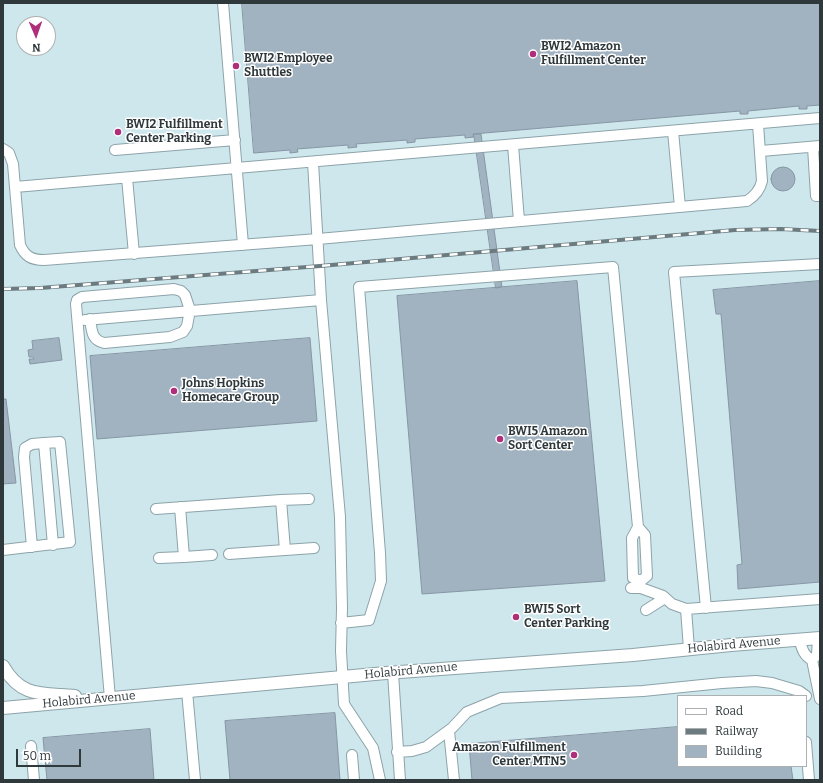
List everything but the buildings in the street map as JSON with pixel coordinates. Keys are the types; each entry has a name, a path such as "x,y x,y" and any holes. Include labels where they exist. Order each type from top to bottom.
{"main road":[{"name":"Holabird Avenue","path":"3,708 343,677 633,655 819,638"},
{"path":"3,666 10,678 28,691 110,698"}],"lane":[{"path":"223,3 243,245"},
{"path":"15,187 820,118"},
{"path":"3,149 9,153 13,159 20,245 25,255 36,260 134,254 318,239 742,202 751,198 759,190 762,182 758,124"},
{"path":"673,131 680,207"},
{"path":"115,150 235,140"},
{"path":"513,145 519,221"},
{"path":"760,151 816,147 816,196 820,196"},
{"path":"313,162 321,300 340,517 341,623 344,704 373,748 380,780"},
{"path":"127,178 134,254"},
{"path":"706,608 674,272 820,264"},
{"path":"341,623 369,620 381,581 358,287 613,267 638,527 632,538 633,578 638,586 665,598 672,604 686,609 820,599"},
{"path":"90,319 95,338 98,342 104,343 170,337 183,332 190,310 185,295 181,291 174,289 82,297 77,300 76,304 110,698"},
{"path":"77,320 321,300"},
{"path":"3,550 53,545 70,542 60,442 32,444 25,448 24,457 32,547"},
{"path":"44,443 53,545"},
{"path":"156,509 309,498"},
{"path":"281,500 285,550"},
{"path":"180,507 184,557"},
{"path":"638,527 645,535 647,576 638,586"},
{"path":"229,554 314,548"},
{"path":"159,558 212,555"},
{"path":"646,610 665,598"},
{"path":"686,609 688,649"},
{"path":"812,660 817,656 819,638"},
{"path":"799,639 803,651 808,658 812,660 820,699"},
{"path":"393,673 400,780"},
{"path":"397,752 412,751 426,747 449,731 467,712 501,698 642,692 722,683 756,681 772,683 799,691 805,695"},
{"path":"187,691 195,780"},
{"path":"807,697 820,706"},
{"path":"449,731 454,780"},
{"path":"31,746 34,780"},
{"path":"352,755 354,780"},
{"path":"807,755 809,780"}],"railway":[{"path":"3,289 40,288 320,266 735,230 781,229 820,231"}],"place":[{"name":"BWI2 Amazon Fulfillment Center","path":"533,54"},
{"name":"BWI2 Employee Shuttles","path":"236,66"},
{"name":"BWI2 Fulfillment Center Parking","path":"118,132"},
{"name":"Johns Hopkins Homecare Group","path":"174,391"},
{"name":"BWI5 Amazon Sort Center","path":"500,439"},
{"name":"BWI5 Sort Center Parking","path":"516,617"},
{"name":"Amazon Fulfillment Center MTN5","path":"574,755"}]}
